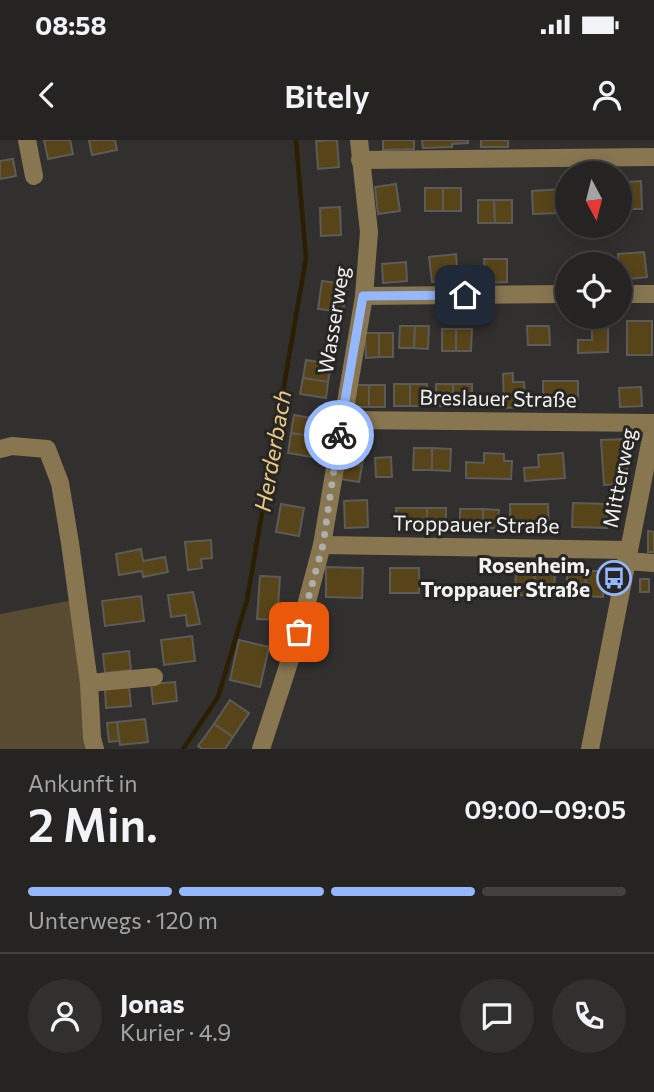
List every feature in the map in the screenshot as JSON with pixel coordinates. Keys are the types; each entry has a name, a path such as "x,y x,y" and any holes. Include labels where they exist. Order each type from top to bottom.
{"street":[{"path":"27,140 34,176"},
{"name":"Wasserweg","path":"261,749 299,632 323,545 363,296 369,232 359,140"},
{"path":"360,160 654,157"},
{"path":"363,296 555,294"},
{"path":"632,294 654,294"},
{"name":"Breslauer Straße","path":"341,420 654,423"},
{"name":"Mitterweg","path":"590,749 627,556 651,451 654,423"},
{"path":"0,449 12,446 47,449 60,483 89,683 95,749"},
{"name":"Troppauer Straße","path":"323,545 627,556 654,563"},
{"path":"89,683 154,677"}],"shaded area":[{"path":"73,600 89,749 0,749 0,614"}],"building":[{"path":"44,140 70,140 73,154 48,159"},
{"path":"89,140 115,140 117,150 92,155"},
{"path":"337,140 339,167 318,169 316,141"},
{"path":"383,140 414,140 414,149 383,150"},
{"path":"422,140 468,140 468,143 452,144 452,147 423,148"},
{"path":"481,140 508,140 508,147 481,147"},
{"path":"13,159 16,176 0,179 0,161"},
{"path":"641,181 642,209 632,209 632,182"},
{"path":"396,184 400,211 378,214 375,187"},
{"path":"425,188 443,188 443,211 425,211"},
{"path":"443,188 461,188 461,211 443,211"},
{"path":"555,189 555,213 533,214 532,191"},
{"path":"478,200 494,200 495,223 478,223"},
{"path":"494,200 512,200 512,223 495,223"},
{"path":"340,207 341,235 321,236 320,208"},
{"path":"644,252 647,277 632,279 632,253"},
{"path":"456,254 458,280 432,282 429,257"},
{"path":"484,259 507,259 507,282 485,283"},
{"path":"406,262 407,281 383,283 382,264"},
{"path":"322,281 347,284 343,312 318,309"},
{"path":"632,321 652,321 652,355 627,355 627,329 632,329"},
{"path":"400,326 415,326 414,348 399,348"},
{"path":"415,326 429,326 428,349 414,348"},
{"path":"527,326 549,326 550,345 528,345"},
{"path":"442,329 456,329 456,351 442,351"},
{"path":"456,329 472,329 471,351 456,351"},
{"path":"592,329 608,329 608,352 578,353 578,340 592,340"},
{"path":"365,333 379,333 379,357 366,358"},
{"path":"379,333 393,333 393,357 379,357"},
{"path":"306,360 331,364 328,382 303,378"},
{"path":"513,373 513,382 524,382 526,407 504,408 503,374"},
{"path":"303,378 328,382 326,398 300,394"},
{"path":"543,381 578,381 578,401 543,401"},
{"path":"394,384 410,384 410,406 394,406"},
{"path":"410,384 427,384 427,406 410,406"},
{"path":"436,384 453,384 453,406 436,406"},
{"path":"453,384 472,384 472,406 453,406"},
{"path":"352,385 369,385 369,407 352,407"},
{"path":"369,385 385,385 385,407 369,407"},
{"path":"641,387 642,406 620,407 619,388"},
{"path":"294,415 324,420 321,438 291,433"},
{"path":"291,433 321,438 318,458 288,453"},
{"path":"625,439 628,483 604,485 601,440"},
{"path":"346,446 365,449 362,466 344,463"},
{"path":"414,448 432,448 432,470 413,470"},
{"path":"432,448 451,449 450,471 432,470"},
{"path":"484,453 504,454 504,461 512,461 511,479 466,478 466,462 484,463"},
{"path":"563,453 565,478 525,481 524,468 539,467 538,455"},
{"path":"391,457 392,477 376,477 375,458"},
{"path":"344,463 362,466 359,482 341,479"},
{"path":"367,500 368,527 345,528 344,501"},
{"path":"573,503 607,504 607,528 572,527"},
{"path":"281,504 304,508 299,536 276,532"},
{"path":"510,504 548,504 549,527 510,527"},
{"path":"396,508 427,508 427,529 397,529"},
{"path":"427,508 446,508 446,529 427,529"},
{"path":"460,509 483,509 483,528 460,527"},
{"path":"483,509 499,510 498,528 483,528"},
{"path":"648,531 654,532 654,552 648,552"},
{"path":"211,540 212,558 201,559 202,568 188,570 185,542"},
{"path":"141,549 143,561 165,557 168,572 143,577 142,571 119,575 116,554"},
{"path":"326,567 363,568 362,598 326,597"},
{"path":"390,568 419,568 419,593 390,593"},
{"path":"516,569 535,569 534,596 515,595"},
{"path":"535,569 555,570 554,597 534,596"},
{"path":"567,570 586,571 585,596 567,595"},
{"path":"586,571 604,571 603,597 585,596"},
{"path":"260,576 280,577 277,620 257,619"},
{"path":"640,579 649,579 649,592 640,592"},
{"path":"193,592 200,624 187,626 186,615 171,617 168,595"},
{"path":"141,596 144,621 105,626 102,601"},
{"path":"192,636 195,661 164,665 161,640"},
{"path":"239,640 269,647 260,687 230,680"},
{"path":"129,651 131,670 105,673 103,654"},
{"path":"175,682 177,701 153,704 151,684"},
{"path":"129,686 131,706 106,708 105,689"},
{"path":"230,700 249,713 233,737 214,724"},
{"path":"145,719 148,742 120,745 117,722"},
{"path":"117,722 119,741 109,742 107,723"},
{"path":"214,724 233,737 225,749 202,749 198,746"}],"waterway":[{"name":"Herderbach","path":"183,749 218,697 247,600 306,258 296,140"}],"way so far":[{"path":"299,632 323,545 339,435"}],"place":[{"name":"Rosenheim, Troppauer Straße","path":"614,578"}],"route":[{"path":"339,435 363,296 465,295"}]}
